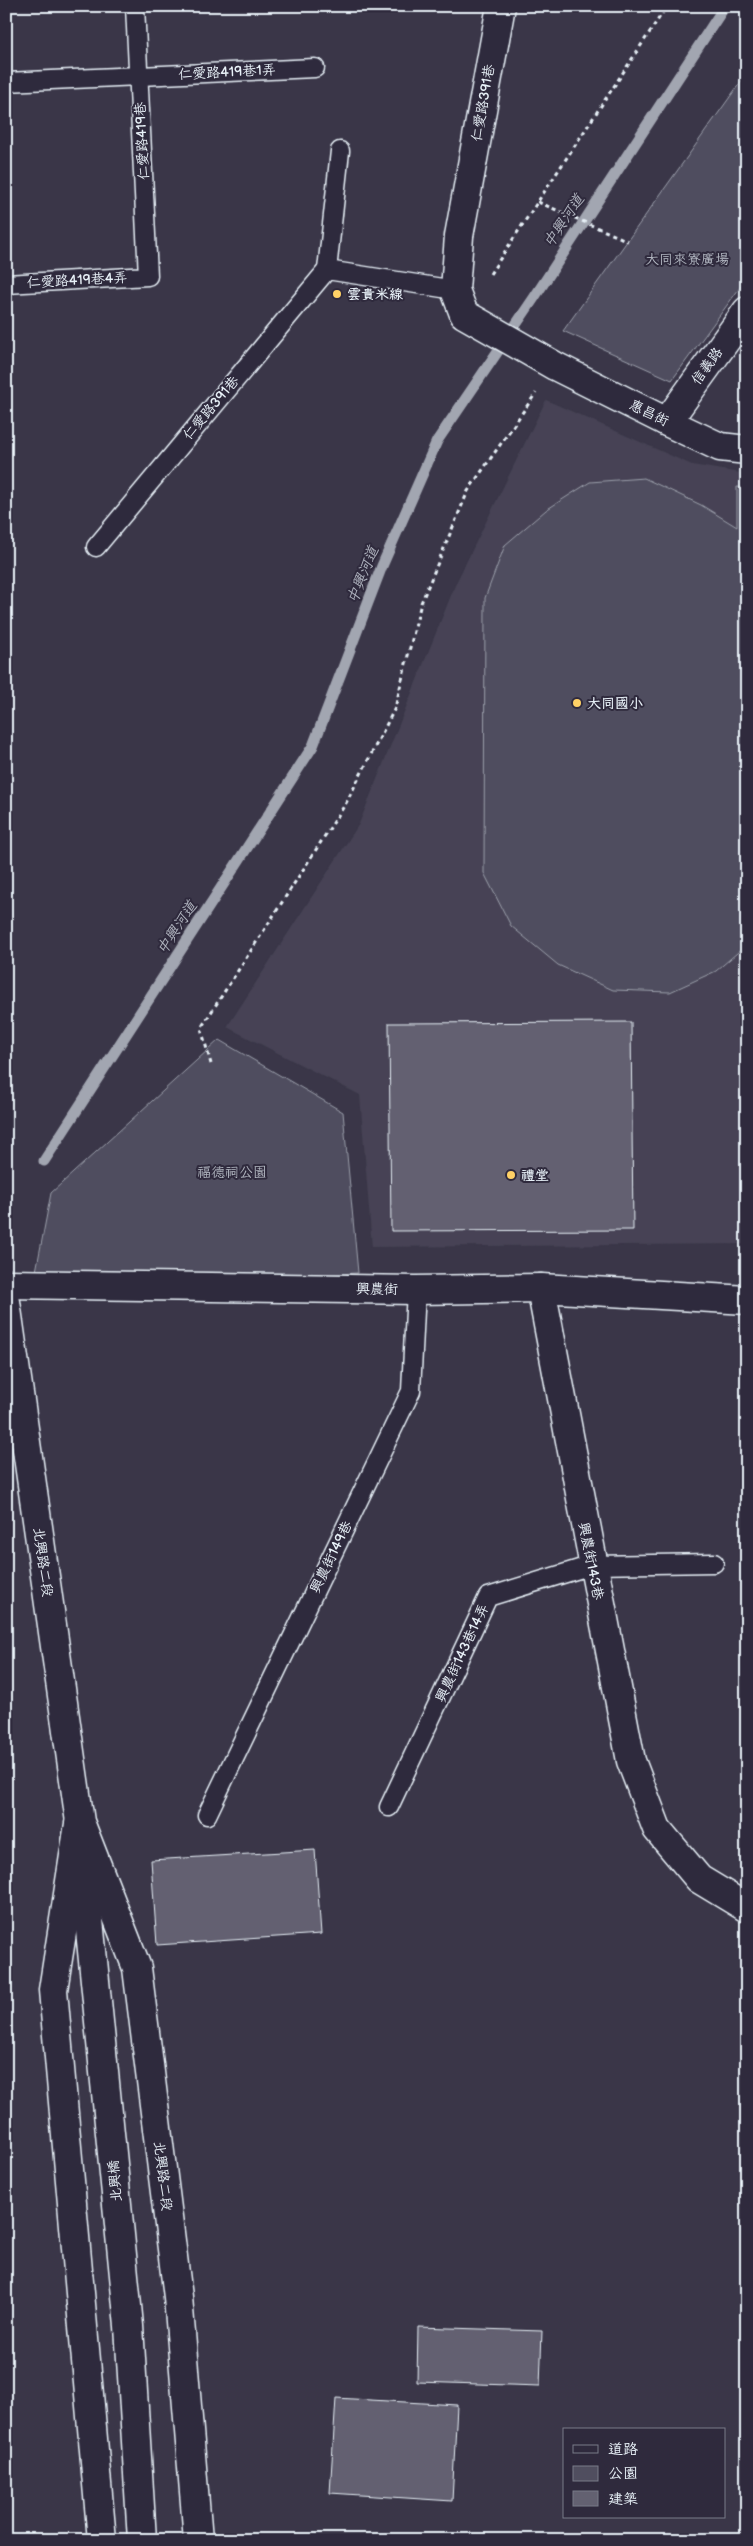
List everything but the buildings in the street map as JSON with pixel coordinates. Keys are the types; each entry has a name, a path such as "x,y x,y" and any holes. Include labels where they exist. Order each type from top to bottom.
{"street":[{"name":"仁愛路391巷","path":"460,302 459,236 501,6"},
{"name":"惠昌街","path":"460,302 555,366 720,447 747,450"},
{"name":"信義路","path":"667,422 747,311"},
{"name":"興農街","path":"6,1284 416,1290 541,1288 747,1300"},
{"name":"興農街143巷","path":"541,1288 592,1565 631,1761 658,1829 699,1879 747,1908"},
{"name":"北興路二段","path":"6,1302 80,1822 137,1968 178,2296 198,2540"},
{"name":"北興路二段","path":"80,1822 53,1990 102,2540"},
{"name":"北興橋","path":"80,1822 129,2326 142,2540"}],"lane":[{"name":"仁愛路419巷","path":"135,6 148,276"},
{"name":"仁愛路419巷1弄","path":"6,82 315,68"},
{"path":"340,151 327,270 460,302"},
{"name":"仁愛路391巷","path":"96,547 327,270"},
{"name":"仁愛路419巷4弄","path":"6,284 148,276"},
{"name":"興農街149巷","path":"207,1815 411,1391 416,1290"},
{"name":"興農街143巷14弄","path":"390,1807 488,1598 592,1565 714,1563"}],"path":[{"path":"460,302 538,202 667,6"},
{"path":"538,202 628,241"},
{"path":"211,1064 201,1028 346,803 394,708 422,603 468,491 555,366"}],"shaded area":[{"name":"大同國小","path":"546,400 692,465 747,474 747,1244 372,1247 360,1095 227,1027 359,824 456,583"}],"green space":[{"name":"大同來寮廣場","path":"747,73 747,278 672,380 563,331"},
{"path":"644,478 701,505 737,527 737,487 747,488 747,1000 744,947 716,971 670,992 613,990 558,965 511,926 484,873 485,598 505,545 546,510 590,482"},
{"name":"福德祠公園","path":"219,1040 343,1112 358,1273 33,1287 51,1193"}],"waterway":[{"name":"中興河道","path":"44,1161 313,746 382,566 437,441 534,298 725,6"}],"place":[{"name":"雲貴米線","path":"337,294"},
{"name":"大同國小","path":"577,703"},
{"name":"禮堂","path":"511,1175"}]}
